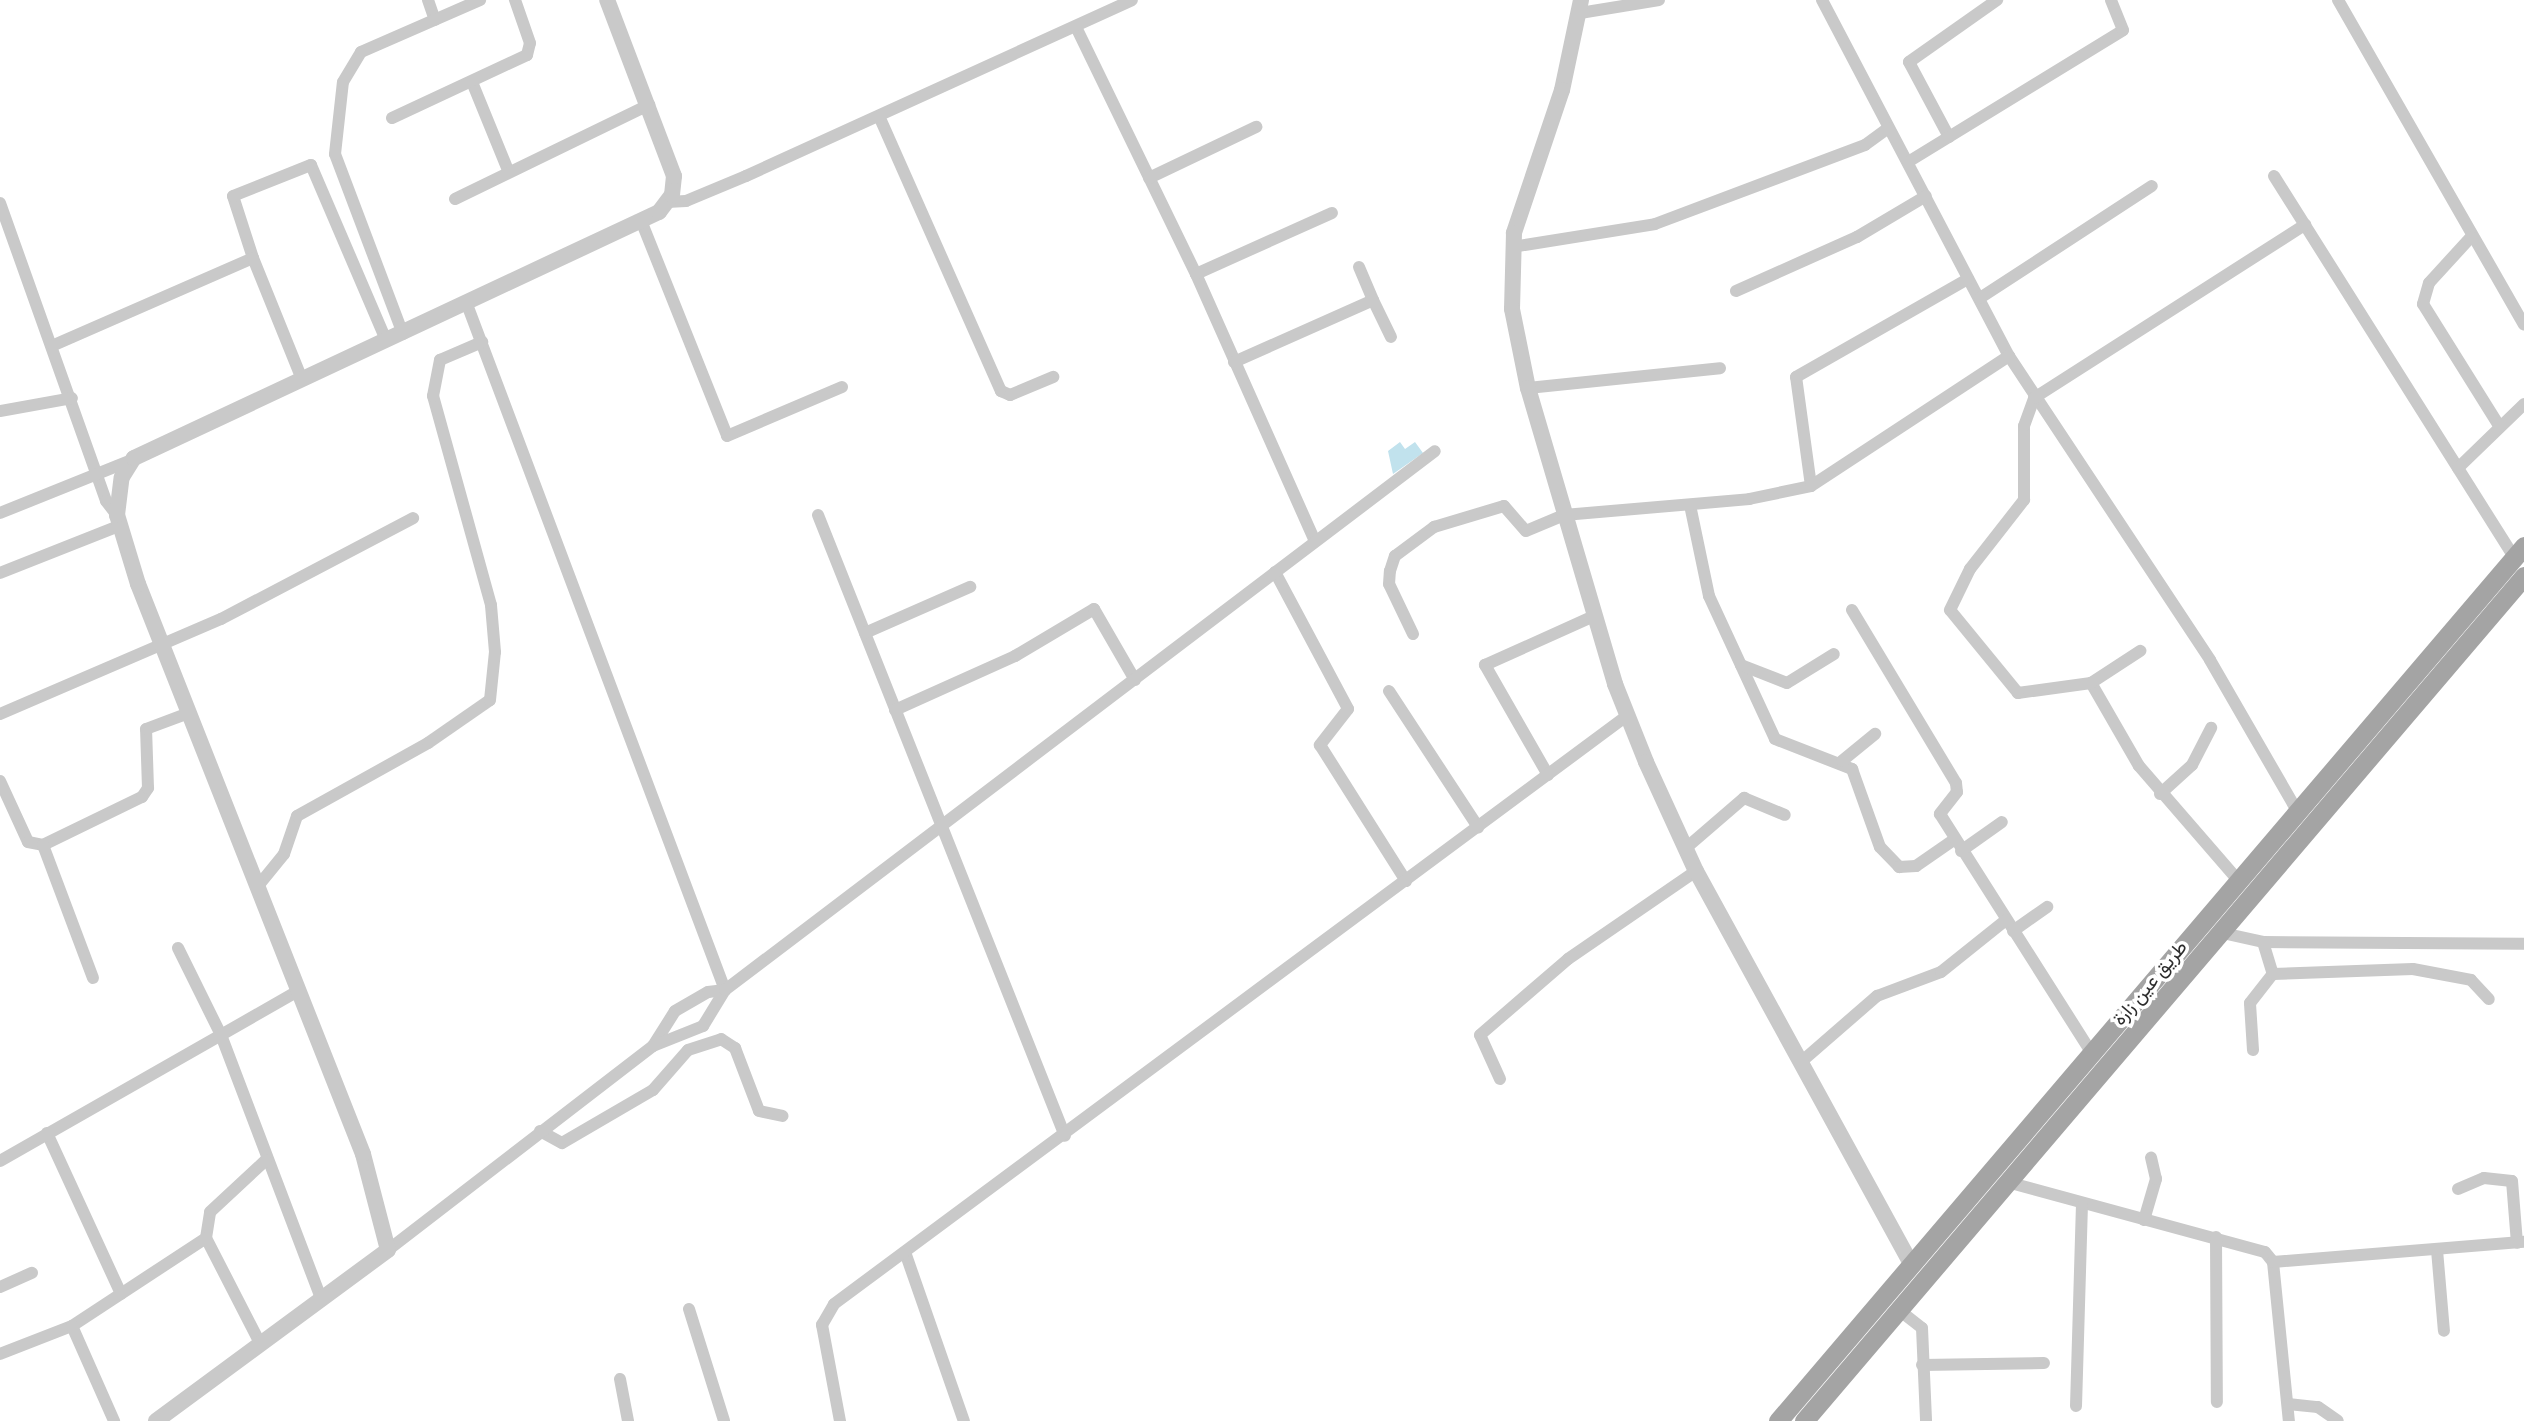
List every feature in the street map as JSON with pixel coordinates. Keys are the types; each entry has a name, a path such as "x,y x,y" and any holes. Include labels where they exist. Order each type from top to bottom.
{"main road":[{"name":"طريق عين زارة","path":"1778,1421 2296,809 2519,552"},
{"name":"طريق عين زارة","path":"1804,1421 2524,576"}],"street":[{"path":"428,0 435,20"},
{"path":"404,334 342,182 337,133 352,61 480,0"},
{"path":"392,118 472,82 531,49 515,0"},
{"path":"0,513 101,474 386,340 468,306 642,223 667,202 674,176 607,0"},
{"path":"667,202 686,201 1132,0"},
{"path":"1659,0 1581,7 1512,247 1512,309 1528,388 1564,515 1594,616 1628,715 1696,871 1898,1233 1911,1264"},
{"path":"1822,0 2009,356 2034,398 2210,660 2296,809"},
{"path":"1949,136 1909,62 1997,0"},
{"path":"1908,162 2123,30 2111,0"},
{"path":"2338,0 2471,237 2524,325"},
{"path":"1076,27 1196,274 1315,541"},
{"path":"472,82 508,170"},
{"path":"455,199 508,170 649,105"},
{"path":"879,116 1001,391 1010,395 1053,377"},
{"path":"1149,178 1256,127"},
{"path":"1512,247 1655,224 1865,145 1888,128"},
{"path":"302,379 253,258 233,196 311,165 386,340"},
{"path":"2274,176 2458,468 2519,552"},
{"path":"1980,298 2151,186"},
{"path":"1736,291 1857,237 1926,196"},
{"path":"0,203 119,520 161,644 300,990 379,1198 388,1250"},
{"path":"1196,274 1332,213"},
{"path":"642,223 727,436 842,387"},
{"path":"2140,651 2091,683 2018,693 1950,610 1970,569 2024,500 2024,426 2034,398 2305,225"},
{"path":"2471,237 2429,283 2423,304 2500,427"},
{"path":"54,345 253,258"},
{"path":"1359,267 1391,337"},
{"path":"1811,486 1796,377 1968,279"},
{"path":"1234,362 1373,300"},
{"path":"468,306 725,990"},
{"path":"258,886 284,854 297,817 428,743 490,700 491,605 433,396 440,360 482,342"},
{"path":"1413,634 1389,584 1395,556 1434,527 1504,506 1526,531 1564,515 1690,505 1811,486 2009,356"},
{"path":"1528,388 1720,369"},
{"path":"0,411 72,398"},
{"path":"2458,468 2524,404"},
{"path":"156,1421 388,1250 653,1046 703,1026 725,990 1435,451"},
{"path":"119,520 127,462"},
{"path":"1690,505 1709,596 1775,739 1842,761 1861,785 1880,847 1899,867 1916,866 1955,839"},
{"path":"818,515 1065,1136"},
{"path":"0,714 161,644 413,518"},
{"path":"0,573 119,520"},
{"path":"1275,572 1349,709 1320,745 1406,881"},
{"path":"865,633 971,587"},
{"path":"895,710 1015,656 1094,609 1135,680"},
{"path":"1852,610 1956,783 1958,792 1939,810 1961,851 2091,1052"},
{"path":"1548,775 1485,665 1594,616"},
{"path":"1741,665 1787,682 1834,654"},
{"path":"2091,683 2160,794 2237,879"},
{"path":"1389,691 1478,827"},
{"path":"0,781 28,842 43,845 142,797 148,788 146,729 189,713"},
{"path":"840,1421 822,1320 905,1252 1065,1136 1628,715"},
{"path":"2160,794 2192,765 2211,727"},
{"path":"1842,761 1875,734"},
{"path":"1686,848 1744,798 1785,815"},
{"path":"1961,851 2002,822"},
{"path":"43,845 93,978"},
{"path":"1500,1079 1480,1035 1567,959 1696,871"},
{"path":"2013,931 2047,907"},
{"path":"1801,1062 1877,996 1941,972 2006,919"},
{"path":"2218,932 2263,942 2524,944"},
{"path":"2263,942 2273,974"},
{"path":"178,948 221,1035 266,1160 321,1298"},
{"path":"2253,1050 2250,1003 2273,974 2403,968 2471,981 2489,999"},
{"path":"0,1161 300,990"},
{"path":"653,1046 675,1010 708,992 725,990"},
{"path":"540,1131 562,1143 653,1090 688,1050 721,1039 735,1048 759,1111 782,1116"},
{"path":"47,1133 121,1294"},
{"path":"2144,1220 2156,1179 2151,1158"},
{"path":"0,1354 72,1326 206,1238 215,1206 266,1160"},
{"path":"2273,1262 2520,1243 2512,1181 2484,1178 2458,1189"},
{"path":"2007,1182 2082,1206 2216,1237 2265,1252 2273,1262 2289,1421"},
{"path":"2076,1406 2082,1206"},
{"path":"1898,1233 1931,1242"},
{"path":"2216,1237 2217,1402"},
{"path":"206,1238 260,1343"},
{"path":"2437,1250 2444,1331"},
{"path":"905,1252 964,1421"},
{"path":"0,1287 32,1273"},
{"path":"689,1309 724,1421"},
{"path":"1899,1310 1921,1325 1926,1421"},
{"path":"72,1326 114,1421"},
{"path":"1922,1365 2044,1363"},
{"path":"620,1379 628,1421"},
{"path":"2288,1404 2318,1407 2338,1421"}],"water":[{"path":"1400,442 1405,449 1415,442 1423,453 1393,474 1388,451"}]}
